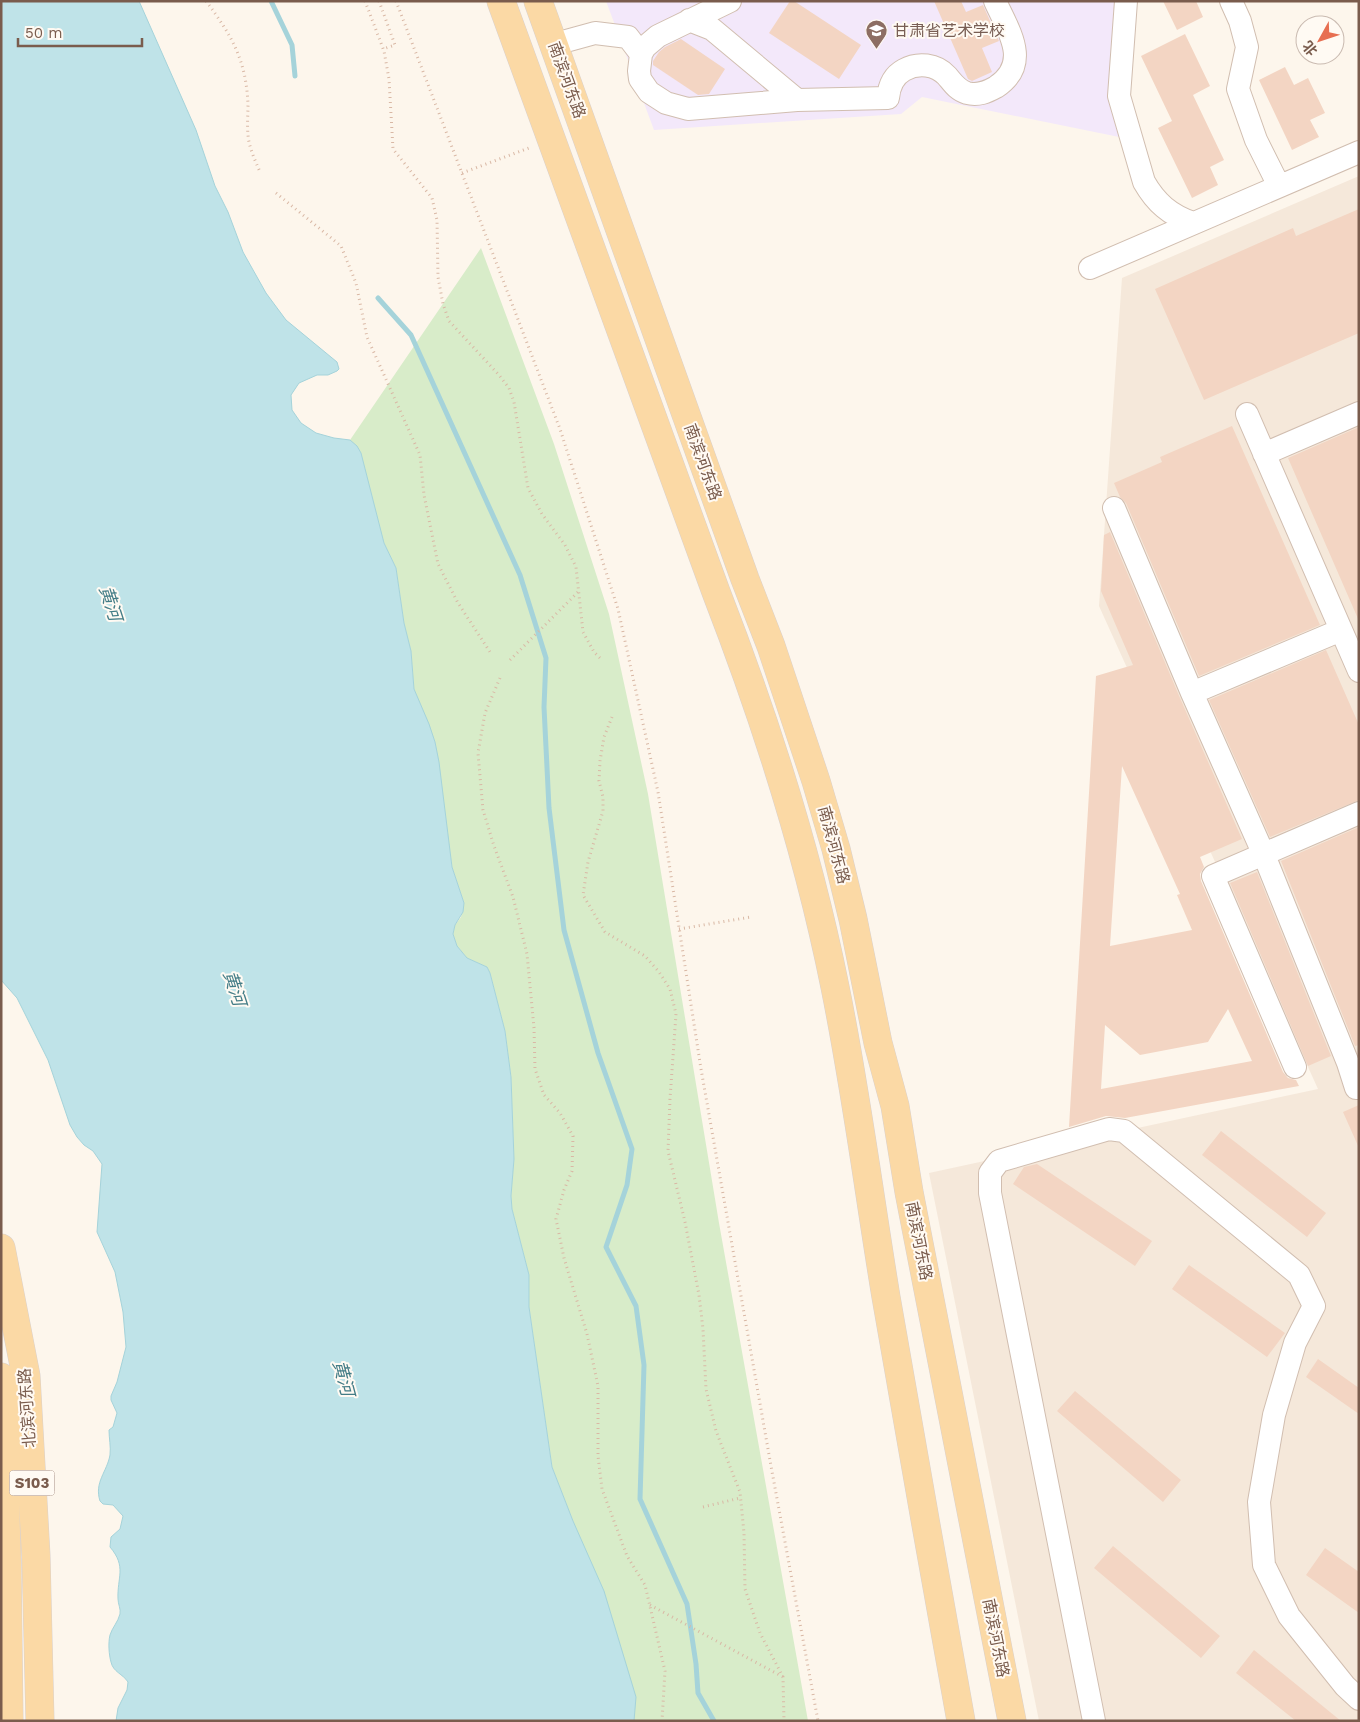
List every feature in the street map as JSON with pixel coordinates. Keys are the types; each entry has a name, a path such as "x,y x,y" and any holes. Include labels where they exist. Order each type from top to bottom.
{"main road":[{"name":"南滨河东路","path":"501,1 742,659 786,792 808,869 836,988 889,1314 961,1721"},
{"name":"南滨河东路","path":"538,1 771,646 816,781 842,875 878,1043 895,1106 909,1192 1012,1721"},
{"path":"518,48 555,44"},
{"path":"870,1198 909,1192"},
{"name":"北滨河东路","path":"1,1248 26,1376 36,1563 40,1721"},
{"path":"889,1314 912,1377 978,1721"},
{"name":"北滨河东路","path":"1,1377 7,1563 9,1721"},
{"path":"7,1563 36,1563"}],"street":[{"path":"730,1 689,20 651,41 641,54 639,71 644,86 656,97 677,107 688,109 797,100 888,98 890,85 899,74 914,66 922,65 939,70 956,87 967,93 974,94 988,91 1008,77 1016,54 1013,40 995,1"},
{"path":"1126,1 1119,96 1144,182 1150,192 1173,215 1193,223"},
{"path":"1231,1 1240,21 1247,47 1238,89 1256,140 1279,186"},
{"path":"689,20 712,29 797,100"},
{"path":"555,44 595,33 628,38 641,54"},
{"path":"1090,268 1359,152"},
{"path":"1264,454 1359,413"},
{"path":"1247,414 1359,671"},
{"path":"1114,508 1192,693 1264,855 1358,1090"},
{"path":"1192,693 1341,630"},
{"path":"1295,1066 1213,876 1359,813"},
{"path":"1094,1721 990,1193 990,1173 999,1160 1108,1129 1124,1131 1299,1275 1314,1306 1296,1343 1274,1415 1259,1502 1264,1565 1289,1616 1345,1686 1359,1699"}],"path":[{"path":"206,1 227,28 239,53 245,78 248,104 248,137 253,157 260,172"},
{"path":"365,1 383,49 389,79 393,149 412,170 432,198 437,220 438,276 443,304 449,321 500,375 509,388 514,402 528,488 542,514 565,545 576,567 583,632 594,652 601,659"},
{"path":"379,1 395,44 383,49"},
{"path":"396,1 560,429 618,609 658,792 701,1069 818,1721"},
{"path":"462,173 529,148"},
{"path":"276,193 341,246 356,283 367,338 420,455 424,494 438,564 458,602 492,655"},
{"path":"510,660 579,590"},
{"path":"500,678 485,713 478,753 483,810 513,897 527,954 536,1069 544,1095 560,1113 573,1136 572,1171 564,1190 556,1219 564,1258 587,1334 598,1386 598,1456 602,1489 627,1556 645,1585 666,1670 662,1721"},
{"path":"612,717 604,737 600,762 599,781 603,796 603,811 588,862 583,895 605,932 645,956 670,989 676,1014 668,1151 685,1222 699,1295 706,1389 716,1431 740,1498 744,1533 745,1589 760,1633 783,1677 784,1721"},
{"path":"679,929 752,917"},
{"path":"703,1507 740,1498"},
{"path":"650,1604 783,1677"}],"shaded area":[{"name":"甘肃省艺术学校","path":"606,1 1131,1 1129,139 922,97 901,114 654,130"},
{"path":"1359,176 1359,1721 1039,1721 929,1173 1318,1089 1099,606 1122,278"}],"green space":[{"path":"481,248 554,444 609,614 648,794 719,1223 808,1721 634,1721 635,1697 552,1467 529,1307 529,1275 512,1209 511,1196 514,1159 511,1077 505,1031 487,967 467,958 457,946 453,934 455,925 461,917 464,903 452,867 435,742 414,689 411,651 404,623 396,568 384,543 350,440"}],"water":[{"name":"黄河","path":"1,1 139,1 196,130 215,186 228,212 243,252 266,293 286,320 337,362 339,369 337,371 328,375 317,375 299,383 291,395 292,410 301,423 316,433 350,440 357,446 361,453 384,543 396,568 404,623 411,651 414,689 435,742 452,867 464,903 463,912 455,925 453,934 457,946 467,958 487,967 505,1031 511,1077 514,1159 511,1196 512,1209 529,1275 529,1307 552,1467 573,1521 604,1591 636,1697 634,1721 116,1721 118,1708 127,1690 128,1682 114,1668 110,1656 110,1635 120,1612 118,1591 120,1566 110,1547 111,1537 120,1529 123,1516 113,1505 103,1504 100,1501 99,1488 110,1455 109,1430 113,1427 117,1413 111,1396 117,1382 126,1347 123,1312 115,1272 97,1232 102,1164 93,1151 77,1137 70,1125 48,1060 17,998 1,980"}],"building":[{"path":"790,1 794,1 861,45 839,79 769,33"},
{"path":"934,1 961,1 966,12 983,5 999,41 982,48 992,72 972,81 968,79"},
{"path":"1163,1 1196,1 1203,17 1177,30"},
{"path":"1185,34 1210,86 1193,95 1224,160 1210,167 1218,185 1192,198 1158,128 1172,121 1141,56"},
{"path":"681,39 725,69 709,94 698,95 653,65 653,61 659,52"},
{"path":"1285,67 1294,85 1308,78 1325,113 1310,120 1319,137 1292,150 1259,80"},
{"path":"1359,209 1359,333 1204,400 1155,289 1293,228 1296,236"},
{"path":"1232,426 1320,625 1199,676 1126,503 1120,497 1114,483 1162,462 1160,457"},
{"path":"1359,427 1359,621 1288,458"},
{"path":"1110,532 1242,839 1200,857 1204,867 1200,874 1201,881 1283,1072 1288,1078 1296,1080 1299,1086 1125,1118 1106,1116 1069,1127 1096,676 1133,665 1101,591 1104,535","holes":["1122,766 1180,894 1177,895 1192,930 1110,946","1228,1009 1252,1061 1101,1089 1105,1025 1140,1055 1208,1042"]},
{"path":"1326,650 1359,725 1359,800 1270,837 1209,700"},
{"path":"1359,827 1359,1045 1355,1046 1281,861"},
{"path":"1257,872 1331,1056 1308,1066 1230,883"},
{"path":"1359,1105 1359,1148 1343,1112"},
{"path":"1221,1131 1326,1213 1307,1237 1202,1155"},
{"path":"1037,1164 1152,1241 1135,1266 1013,1184 1024,1167"},
{"path":"1189,1265 1285,1333 1267,1357 1172,1289"},
{"path":"1318,1359 1359,1388 1359,1414 1306,1377"},
{"path":"1075,1391 1181,1480 1163,1502 1057,1411"},
{"path":"1113,1546 1220,1636 1201,1658 1094,1568"},
{"path":"1325,1548 1359,1572 1359,1613 1306,1575"},
{"path":"1254,1650 1341,1721 1296,1721 1236,1673"}],"waterway":[{"path":"271,1 292,45 295,76"},
{"path":"378,298 411,335 520,575 546,658 544,707 549,808 564,930 598,1053 632,1149 627,1185 606,1247 636,1306 644,1365 640,1499 687,1604 696,1664 698,1693 714,1721"}],"place":[{"name":"甘肃省艺术学校","path":"877,49"}]}
